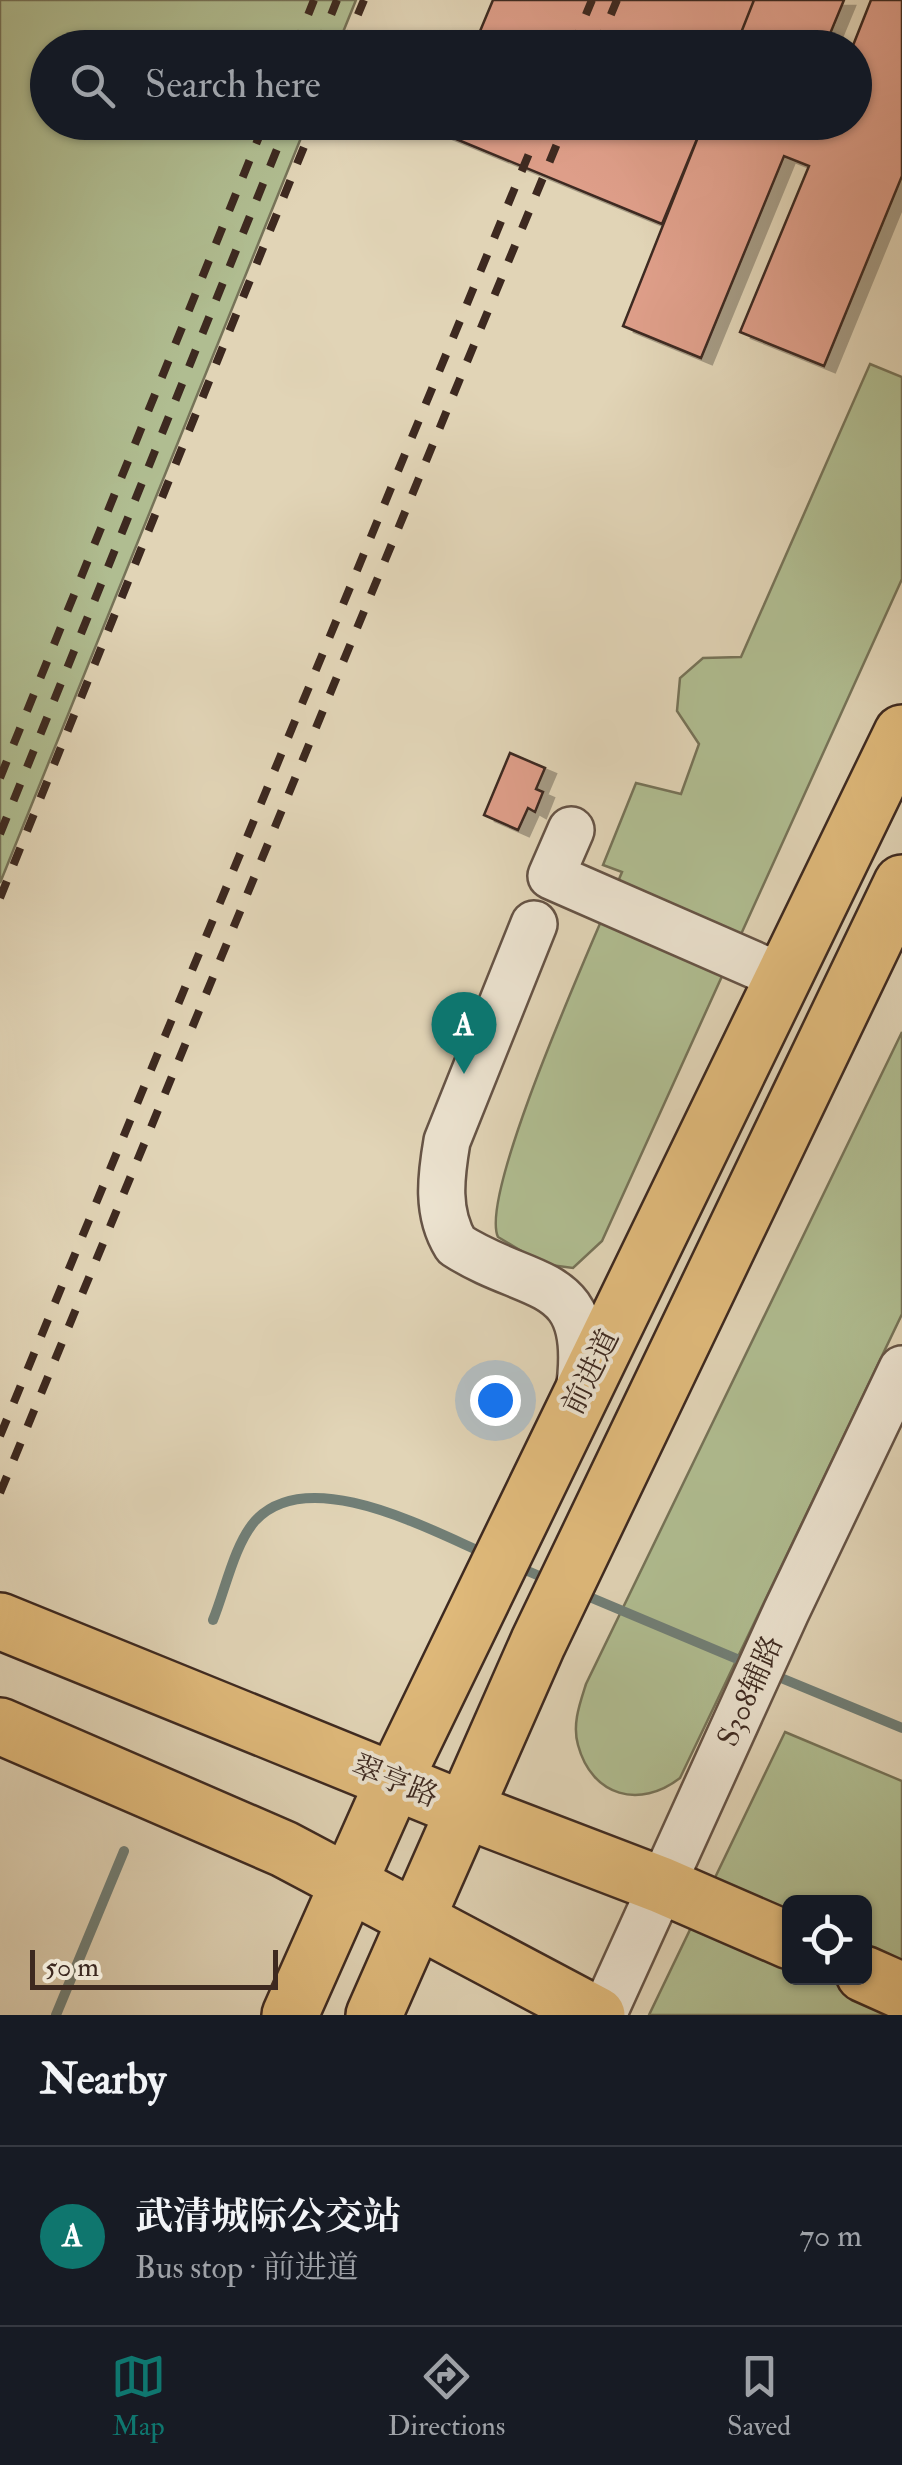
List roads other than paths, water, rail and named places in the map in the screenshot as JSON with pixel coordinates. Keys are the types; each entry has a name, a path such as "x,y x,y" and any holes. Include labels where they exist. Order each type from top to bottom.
{"main road":[{"name":"前进道","path":"290,2015 394,1781 476,1619 523,1513 902,733"},
{"path":"374,2015 538,1643 902,883"},
{"path":"858,976 902,929"},
{"name":"翠亨路","path":"0,1620 465,1810 661,1884 782,1937"},
{"path":"0,1726 284,1850 600,2015"},
{"path":"872,1978 902,1991"}],"street":[{"path":"571,830 551,876 782,977"},
{"path":"534,924 448,1141 443,1216 456,1246 559,1295 577,1318 583,1354 578,1399"},
{"path":"542,1285 598,1286 629,1272 649,1251"},
{"name":"S308辅路","path":"600,2015 902,1369"}],"waterway":[{"path":"213,1620 236,1555 255,1521 278,1505 306,1498 369,1507 486,1554"},
{"path":"516,1566 551,1581"},
{"path":"580,1593 749,1664"},
{"path":"769,1673 902,1728"},
{"path":"56,2015 124,1851"}],"railway":[{"path":"302,30 314,0"},
{"path":"325,30 337,0"},
{"path":"352,30 364,0"},
{"path":"580,30 592,0"},
{"path":"604,30 617,0"},
{"path":"0,778 258,140"},
{"path":"0,834 281,140"},
{"path":"0,898 307,140"},
{"path":"0,1436 535,140"},
{"path":"0,1493 559,140"}],"place":[{"name":"武清城际公交站","path":"464,1074"}]}
